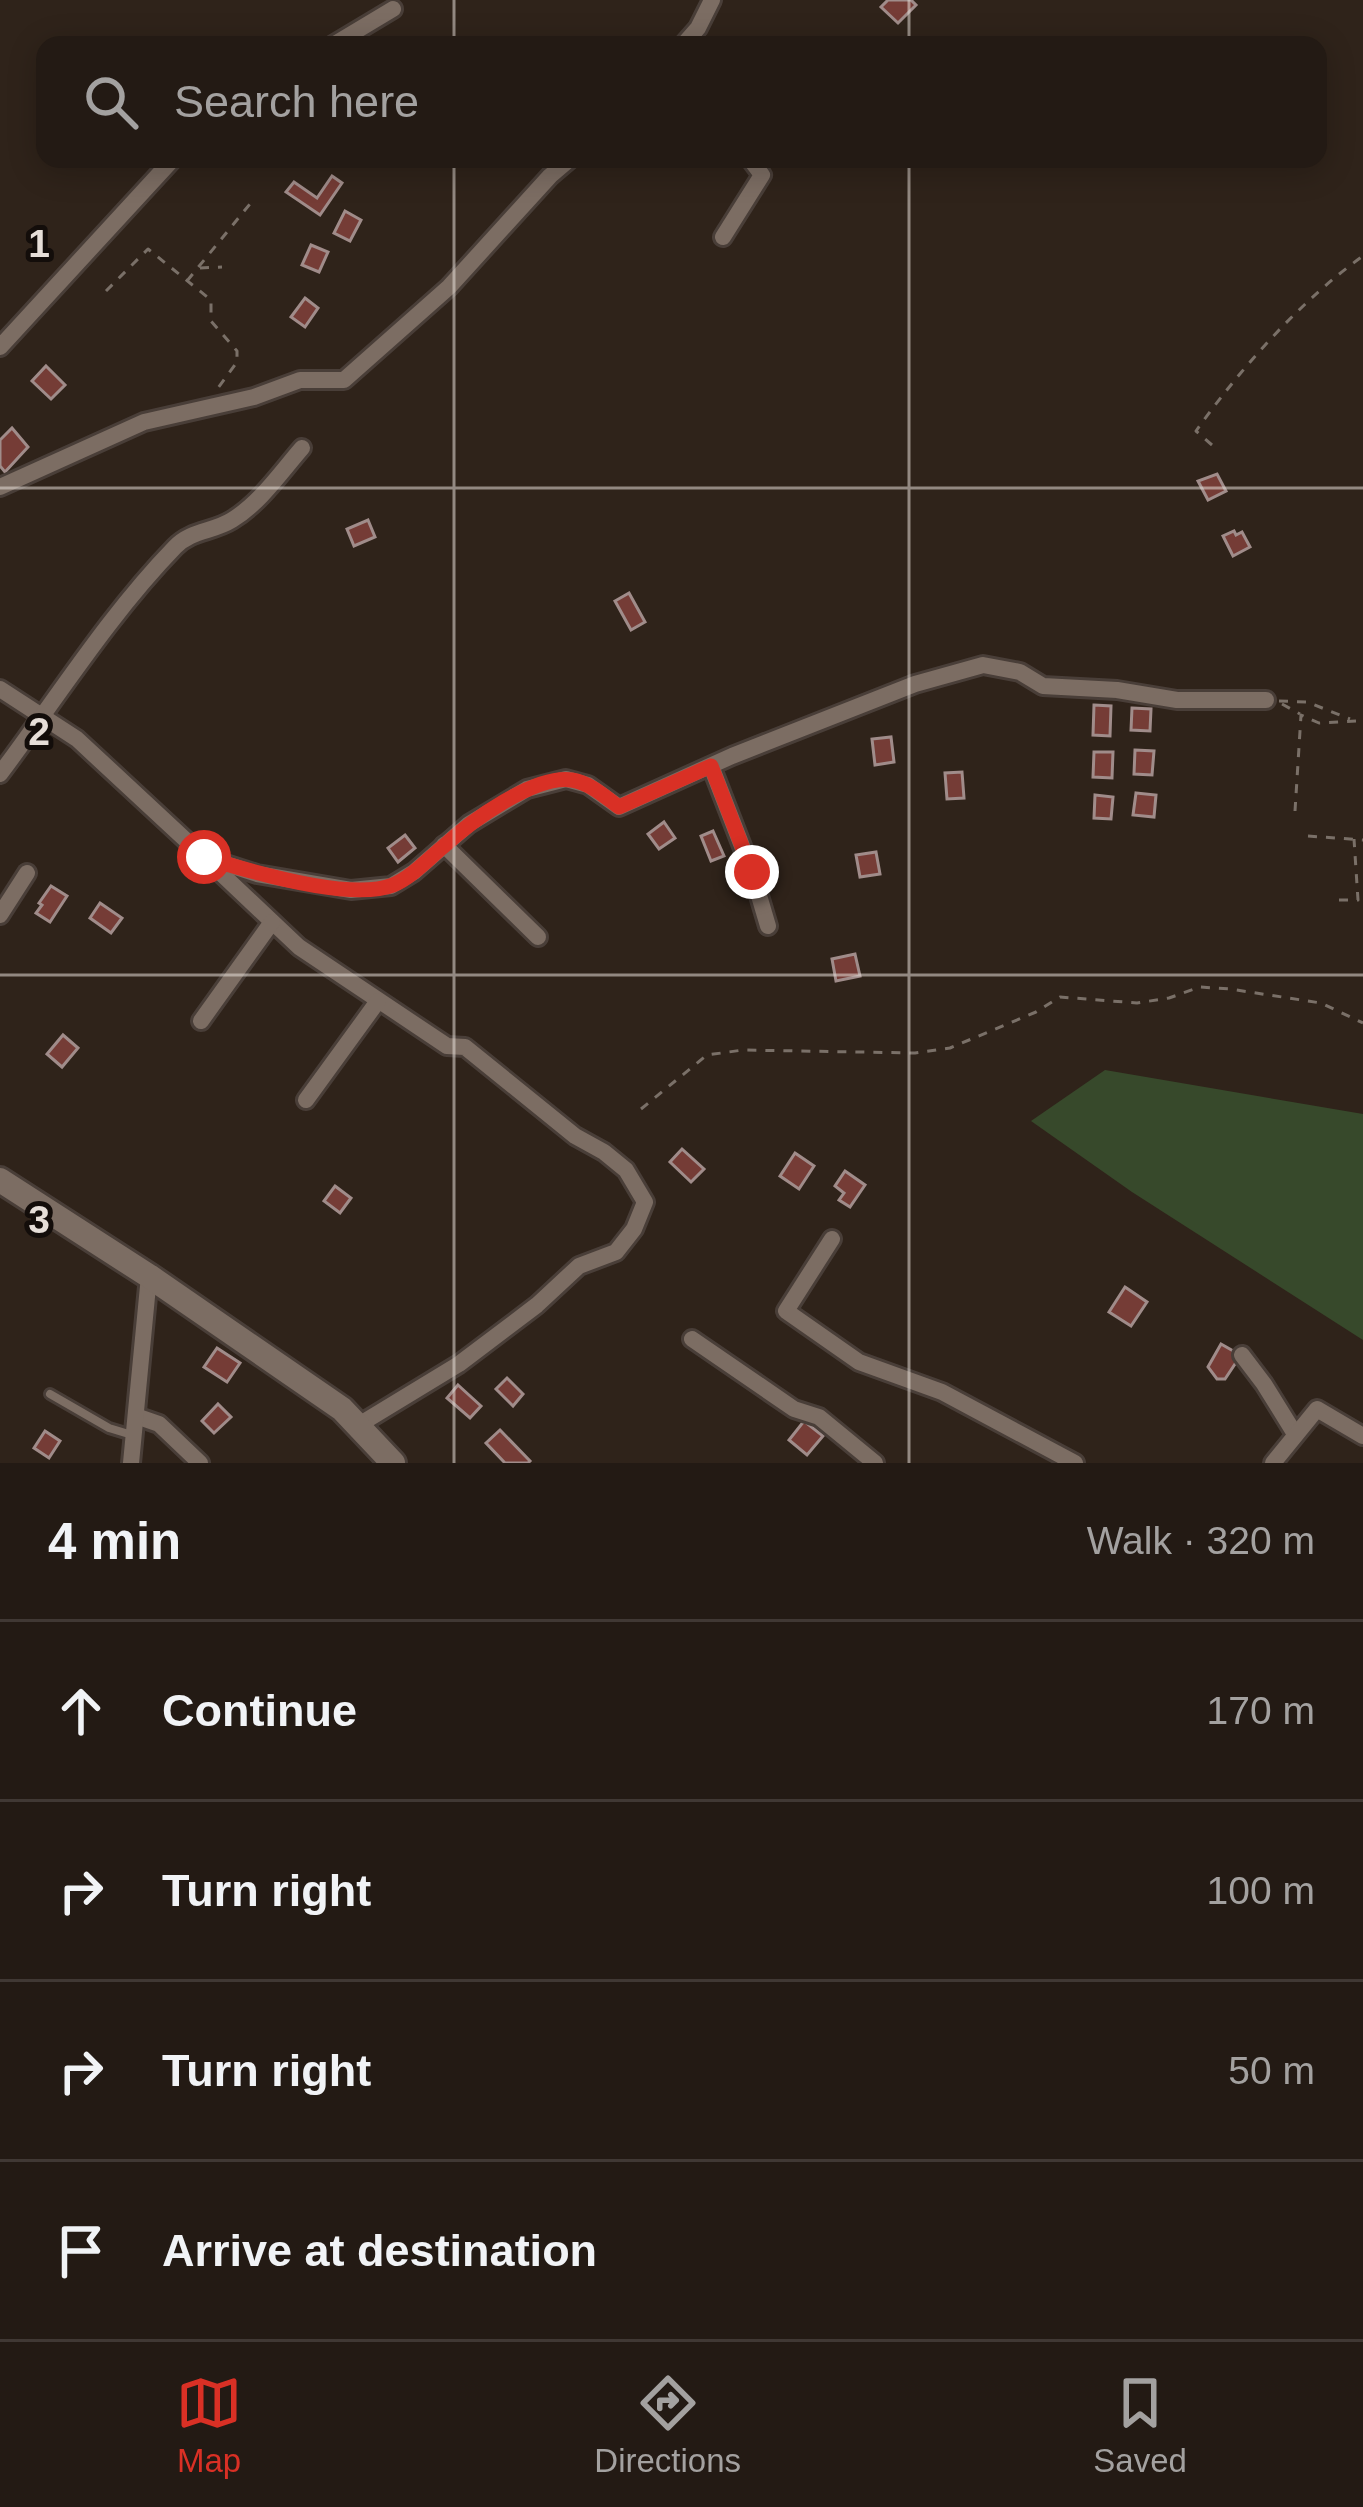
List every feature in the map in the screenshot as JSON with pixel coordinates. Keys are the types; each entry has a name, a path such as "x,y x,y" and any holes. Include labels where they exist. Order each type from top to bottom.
{"main road":[{"path":"0,1180 341,1409 393,1463"}],"street":[{"path":"691,36 712,0"},
{"path":"347,36 393,9"},
{"path":"0,346 165,168"},
{"path":"0,487 144,422 254,398 300,380 344,380 449,287 559,168"},
{"path":"722,237 762,175 757,168"},
{"path":"0,774 116,617 178,543 246,511 302,448"},
{"path":"204,857 257,874 351,890 391,886 469,824 527,789 566,778 588,784 619,807 915,684 983,664 1020,672 1042,686 1118,690 1177,700 1271,700"},
{"path":"0,689 77,739 299,947 447,1046 465,1047 575,1136 604,1151 626,1170 645,1202 634,1229 616,1252 579,1266 537,1305 459,1364 358,1426"},
{"path":"711,766 768,926"},
{"path":"444,845 538,937"},
{"path":"0,915 27,873"},
{"path":"201,1022 272,922"},
{"path":"306,1100 378,1001"},
{"path":"832,1239 786,1311 859,1362 942,1392 1075,1463"},
{"path":"130,1463 149,1276"},
{"path":"692,1339 794,1409 819,1417 875,1463"},
{"path":"1242,1355 1295,1435"},
{"path":"1273,1463 1317,1409 1363,1436"},
{"path":"135,1426 159,1424 200,1463"}],"lane":[{"path":"50,1394 109,1428 135,1426"}],"path":[{"path":"188,281 254,199"},
{"path":"106,291 148,249 211,300 212,321 237,351 237,362 213,395"},
{"path":"1212,445 1196,431 1212,409 1268,343 1363,256"},
{"path":"198,268 222,267"},
{"path":"1271,700 1319,723 1360,723"},
{"path":"1271,700 1307,702 1360,723"},
{"path":"1295,811 1301,715"},
{"path":"1308,836 1359,840 1358,900 1339,900"},
{"path":"641,1109 707,1055 743,1050 915,1053 950,1048 1060,997 1137,1004 1200,987 1230,989 1321,1003 1363,1024"}],"green space":[{"path":"1105,1070 1363,1114 1363,1340 1132,1192 1031,1121"}],"building":[{"path":"888,0 911,0 916,5 898,23 881,7"},
{"path":"332,176 342,183 320,215 286,192 294,182 317,198"},
{"path":"345,211 361,220 350,241 334,233"},
{"path":"311,245 328,252 319,272 302,265"},
{"path":"305,298 318,308 305,327 291,317"},
{"path":"46,366 65,385 51,399 32,381"},
{"path":"12,428 28,447 5,472 0,466 0,440"},
{"path":"1217,474 1226,491 1208,500 1198,481"},
{"path":"368,520 375,537 354,546 347,529"},
{"path":"1234,531 1236,535 1242,532 1250,547 1233,556 1223,536"},
{"path":"629,593 645,622 631,630 615,601"},
{"path":"1094,705 1111,706 1110,736 1093,735"},
{"path":"1132,708 1151,709 1150,731 1131,730"},
{"path":"891,737 894,762 875,765 872,739"},
{"path":"1135,750 1154,751 1152,775 1134,774"},
{"path":"1094,752 1113,752 1112,778 1093,777"},
{"path":"962,772 964,798 947,799 945,773"},
{"path":"1136,793 1156,795 1154,817 1133,815"},
{"path":"1095,795 1113,797 1111,819 1094,818"},
{"path":"664,822 675,838 659,849 648,834"},
{"path":"713,831 724,856 711,861 701,836"},
{"path":"405,835 415,848 398,862 388,848"},
{"path":"876,852 880,874 860,877 856,855"},
{"path":"51,886 67,896 50,922 36,913"},
{"path":"100,903 122,918 111,933 90,918"},
{"path":"855,954 860,976 836,981 832,959"},
{"path":"63,1035 78,1048 62,1067 47,1054"},
{"path":"682,1149 704,1169 691,1182 670,1162"},
{"path":"795,1153 814,1166 799,1189 780,1176"},
{"path":"845,1171 865,1185 850,1207 839,1200 844,1193 835,1186"},
{"path":"335,1186 351,1198 340,1213 324,1201"},
{"path":"1125,1287 1147,1302 1131,1326 1109,1312"},
{"path":"1221,1344 1235,1352 1237,1361 1225,1379 1217,1379 1208,1367"},
{"path":"217,1348 240,1363 227,1382 204,1367"},
{"path":"507,1378 523,1394 513,1406 496,1389"},
{"path":"458,1385 481,1406 470,1418 447,1398"},
{"path":"218,1404 231,1417 214,1433 202,1421"},
{"path":"804,1421 823,1436 807,1455 789,1440"},
{"path":"500,1430 528,1463 505,1463 486,1443"},
{"path":"45,1431 60,1441 49,1458 34,1448"}],"route":[{"path":"204,857 257,874 351,890 391,886 469,824 527,789 566,778 588,784 619,807 711,766 752,872"}]}
